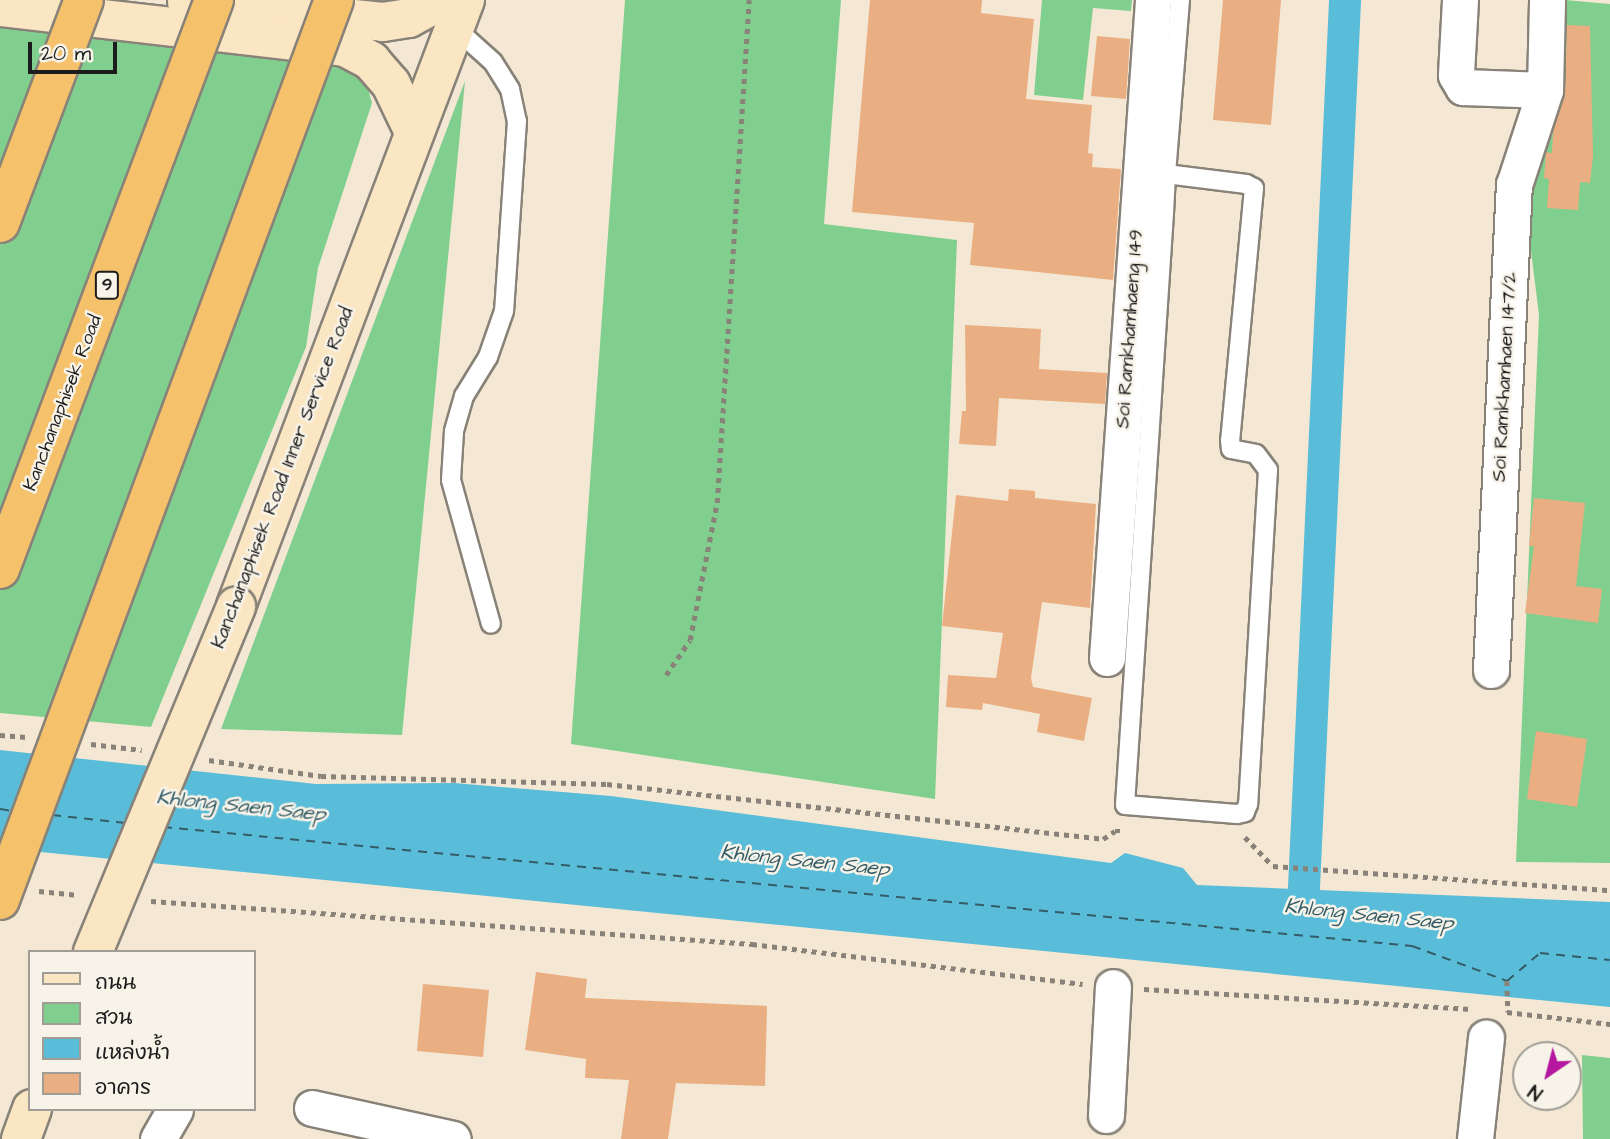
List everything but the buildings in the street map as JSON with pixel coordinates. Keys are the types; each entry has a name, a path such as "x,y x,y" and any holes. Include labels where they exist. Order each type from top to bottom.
{"highway":[{"path":"0,223 84,0"},
{"name":"Kanchanaphisek Road","path":"0,569 214,0"},
{"path":"13,895 334,0"}],"main road":[{"path":"168,0 383,22 453,9"},
{"path":"0,7 345,47 371,61 391,84 414,132"},
{"name":"Kanchanaphisek Road Inner Service Road","path":"94,950 236,606 414,132 453,9"},
{"path":"20,1139 31,1111"}],"street":[{"name":"Soi Ramkhamhaeng 149","path":"1107,658 1153,0"},
{"path":"1460,0 1456,75 1463,87 1545,90"},
{"name":"Soi Ramkhamhaen 147/2","path":"1491,670 1514,185 1545,90 1547,0"},
{"path":"1106,1115 1113,987"},
{"path":"1475,1139 1493,1018"},
{"path":"312,1108 453,1139"},
{"path":"158,1139 173,1111"}],"lane":[{"path":"1166,174 1247,184 1254,188 1255,200 1230,440 1231,449 1256,454 1268,470 1248,804 1245,812 1237,814 1125,805 1166,174 1180,0"},
{"path":"453,9 505,80 517,121 504,311 488,356 464,396 454,432 452,468 491,624"}],"path":[{"path":"666,675 690,640 717,503 749,0"},
{"path":"0,735 42,739"},
{"path":"83,743 150,751"},
{"path":"203,759 321,776 607,784 1103,839 1115,831 1128,831"},
{"path":"1231,836 1244,836 1272,866 1610,890"},
{"path":"13,895 92,896"},
{"path":"144,901 752,944 1113,987 1493,1018 1610,1024"},
{"path":"1493,1018 1507,981"}],"green space":[{"path":"625,0 841,0 824,224 957,240 935,799 571,744"},
{"path":"1042,0 1132,0 1131,11 1093,8 1083,100 1034,95"},
{"path":"1565,0 1610,4 1610,863 1516,862 1539,315 1523,187"},
{"path":"0,25 339,55 364,74 372,103 318,268 306,347 151,727 0,713"},
{"path":"465,81 402,735 221,729"},
{"path":"1582,1055 1610,1058 1610,1139 1583,1139"}],"water":[{"name":"Khlong Saen Saep","path":"0,750 316,784 454,783 611,796 1111,863 1125,853 1183,868 1197,885 1610,902 1610,1007 0,848"}],"waterway":[{"name":"Khlong Saen Saep","path":"1303,909 1345,0"}],"ferry route":[{"path":"0,809 12,811"},
{"path":"52,815 126,823"},
{"path":"163,827 1412,946 1507,981 1540,953 1610,960"}]}
